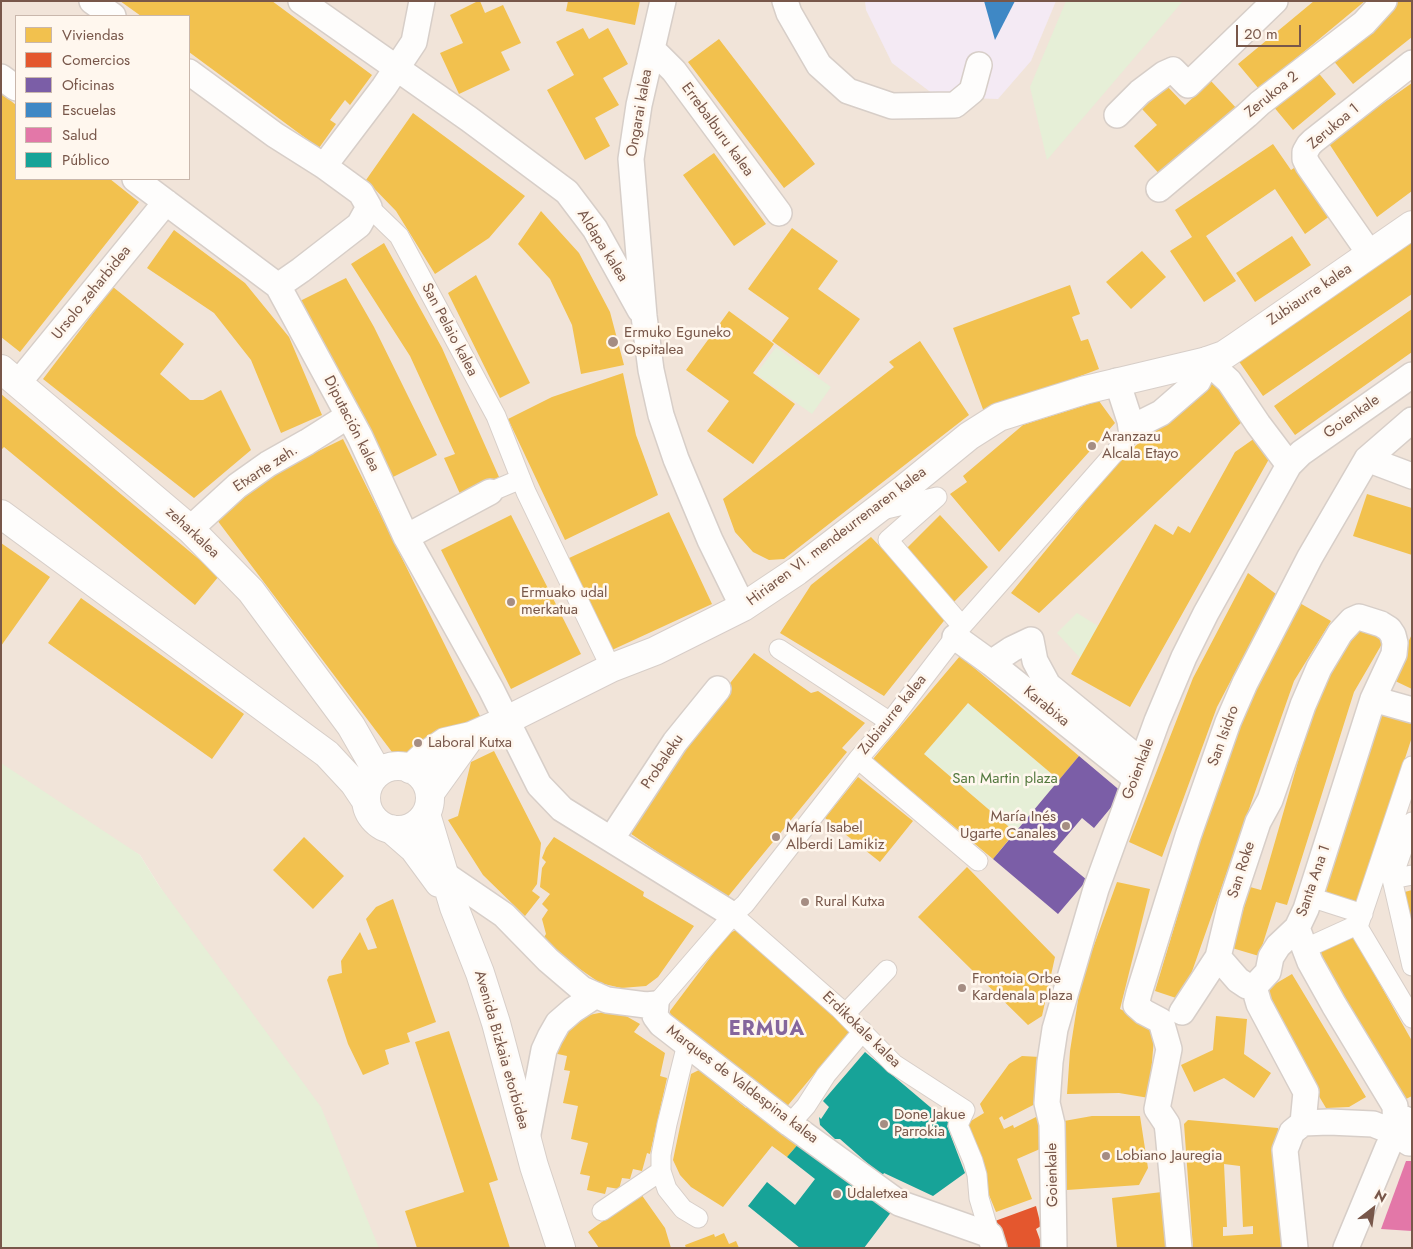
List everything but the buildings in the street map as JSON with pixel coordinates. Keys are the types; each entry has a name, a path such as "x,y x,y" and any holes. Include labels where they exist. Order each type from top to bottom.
{"street":[{"path":"92,1 112,15"},
{"name":"Aldapa kalea","path":"301,1 494,137 567,192 595,229 644,316 650,370 661,415 676,459 710,540 743,607"},
{"path":"324,166 338,150 397,69 414,42 422,1"},
{"name":"Ongarai kalea","path":"644,316 631,160 639,105 663,1"},
{"path":"785,1 788,13 819,65 848,91 892,106 955,105 972,91 978,65"},
{"path":"1117,115 1140,92 1164,74 1173,70 1188,85 1275,1"},
{"name":"Zerukoa 2","path":"1159,189 1260,103 1364,24 1384,1"},
{"name":"Errebalburu kalea","path":"652,49 674,71 779,213"},
{"name":"Zerukoa 1","path":"1370,254 1308,165 1305,159 1306,152 1314,140 1412,63"},
{"name":"San Pelaio kalea","path":"190,73 275,135 324,166 361,193 368,207 399,236 496,416 521,479 611,668"},
{"path":"1,77 15,87"},
{"name":"Diputación kalea","path":"136,180 278,286 360,437 406,537 508,720"},
{"name":"Ursolo zeharbidea","path":"10,376 166,202"},
{"path":"278,286 359,225 368,207"},
{"name":"Zubiaurre kalea","path":"1207,361 1224,355 1412,225"},
{"path":"1117,381 1131,428 1161,413 1198,381 1207,361 1229,381 1289,465"},
{"name":"Hiriaren VI. mendeurrenaren kalea","path":"389,771 423,757 446,742 471,736 508,720 611,668 655,651 743,607 797,571 969,436 999,417 1117,381 1207,361"},
{"name":"Goienkale","path":"1054,1248 1052,1124 1047,1103 1055,1029 1096,889 1138,770 1184,657 1206,613 1289,465 1302,453 1412,375"},
{"name":"zeharkalea","path":"10,376 190,529 251,591 351,726 370,740 389,771"},
{"name":"Etxarte zeh.","path":"190,529 237,486 268,464 348,416"},
{"path":"1412,420 1367,459 1412,476"},
{"name":"Zubiaurre kalea","path":"656,1004 754,893 858,759 890,722 959,631 1124,441 1131,428"},
{"name":"San Isidro","path":"1171,1016 1144,1012 1136,1005 1136,1002 1174,876 1228,722 1245,683 1310,557 1367,459"},
{"path":"406,537 490,492 521,479"},
{"path":"874,512 938,497 888,540 959,631"},
{"path":"1,514 331,758 354,783 366,801"},
{"name":"San Roke","path":"1171,1016 1218,957 1231,903 1255,831 1263,810 1270,800 1313,680 1340,633 1352,620 1359,617 1363,618"},
{"name":"Santa Ana 1","path":"1300,939 1310,897 1374,699 1394,654 1395,643 1389,629 1363,618"},
{"name":"Karabixa","path":"959,631 992,663 1138,770"},
{"name":"Karabixa","path":"992,663 1012,648 1031,640 1035,661 1048,685 1138,770"},
{"path":"779,649 890,722"},
{"name":"Probaleku","path":"612,838 675,742 718,689"},
{"path":"1374,699 1412,710"},
{"path":"508,720 539,785 562,809 612,838 733,915"},
{"path":"389,771 370,783 366,792 369,811 381,826 401,830 411,828 420,822 428,804 471,736"},
{"path":"331,758 389,771 419,775 426,783 428,804 444,874 454,907"},
{"path":"858,759 978,861"},
{"path":"1412,766 1358,927 1412,1018"},
{"path":"1412,822 1392,878 1412,966"},
{"path":"391,829 414,849 431,871 454,907"},
{"path":"444,874 504,915 548,960 582,989 607,1000 646,1006 656,1004"},
{"path":"1392,878 1412,876"},
{"path":"1310,897 1361,919"},
{"name":"Avenida Bizkaia etorbidea","path":"454,907 480,973 496,1023 534,1166 561,1248"},
{"name":"Erdikokale kalea","path":"733,915 845,1014 894,1064 965,1110 958,1125 973,1161 980,1198 992,1242"},
{"path":"1254,987 1268,972 1271,957 1278,946 1361,919"},
{"path":"1300,939 1310,962 1334,1005 1395,1106 1404,1138"},
{"path":"1218,957 1238,980 1247,986 1254,987"},
{"path":"845,1014 888,970"},
{"path":"1254,987 1259,1004 1306,1092 1303,1123"},
{"path":"527,1139 544,1050 550,1037 558,1023 573,1010 596,996"},
{"name":"Marques de Valdespina kalea","path":"656,1004 655,1016 661,1024 790,1124 899,1203 992,1242"},
{"path":"1171,1016 1169,1049 1157,1109 1167,1124 1179,1248"},
{"path":"790,1124 806,1106 826,1076 863,1032"},
{"path":"687,1044 667,1124 661,1155 661,1171 667,1189 683,1209 698,1218"},
{"path":"1346,1248 1367,1196 1404,1138 1412,1112"},
{"path":"1295,1248 1285,1150 1292,1132 1303,1123 1373,1124 1404,1138"},
{"path":"602,1210 661,1171"}],"shaded area":[{"path":"1,1 1412,1 1412,1248 373,1248 362,1212 140,855 1,779"},
{"path":"865,1 1056,1 1031,61 998,99 937,97 892,63 866,10"}],"green space":[{"path":"1066,1 1183,1 1047,160 1030,87"},
{"path":"776,347 831,387 812,414 756,374"},
{"path":"1077,613 1098,626 1080,658 1057,633"},
{"name":"San Martin plaza","path":"968,703 1059,780 1015,832 924,754"},
{"path":"1,763 140,855 158,884 321,1107 379,1248 1,1248"}],"place":[{"name":"Ermuko Eguneko Ospitalea","path":"613,342"},
{"name":"Aranzazu Alcala Etayo","path":"1092,446"},
{"name":"Ermuako udal merkatua","path":"511,602"},
{"name":"Laboral Kutxa","path":"418,743"},
{"name":"María Inés Ugarte Canales","path":"1066,826"},
{"name":"María Isabel Alberdi Lamikiz","path":"776,837"},
{"name":"Rural Kutxa","path":"805,902"},
{"name":"Frontoia Orbe Kardenala plaza","path":"962,988"},
{"name":"Done Jakue Parrokia","path":"884,1124"},
{"name":"Lobiano Jauregia","path":"1106,1156"},
{"name":"Udaletxea","path":"837,1194"}],"district":[{"name":"ERMUA","path":"767,1030"}]}
